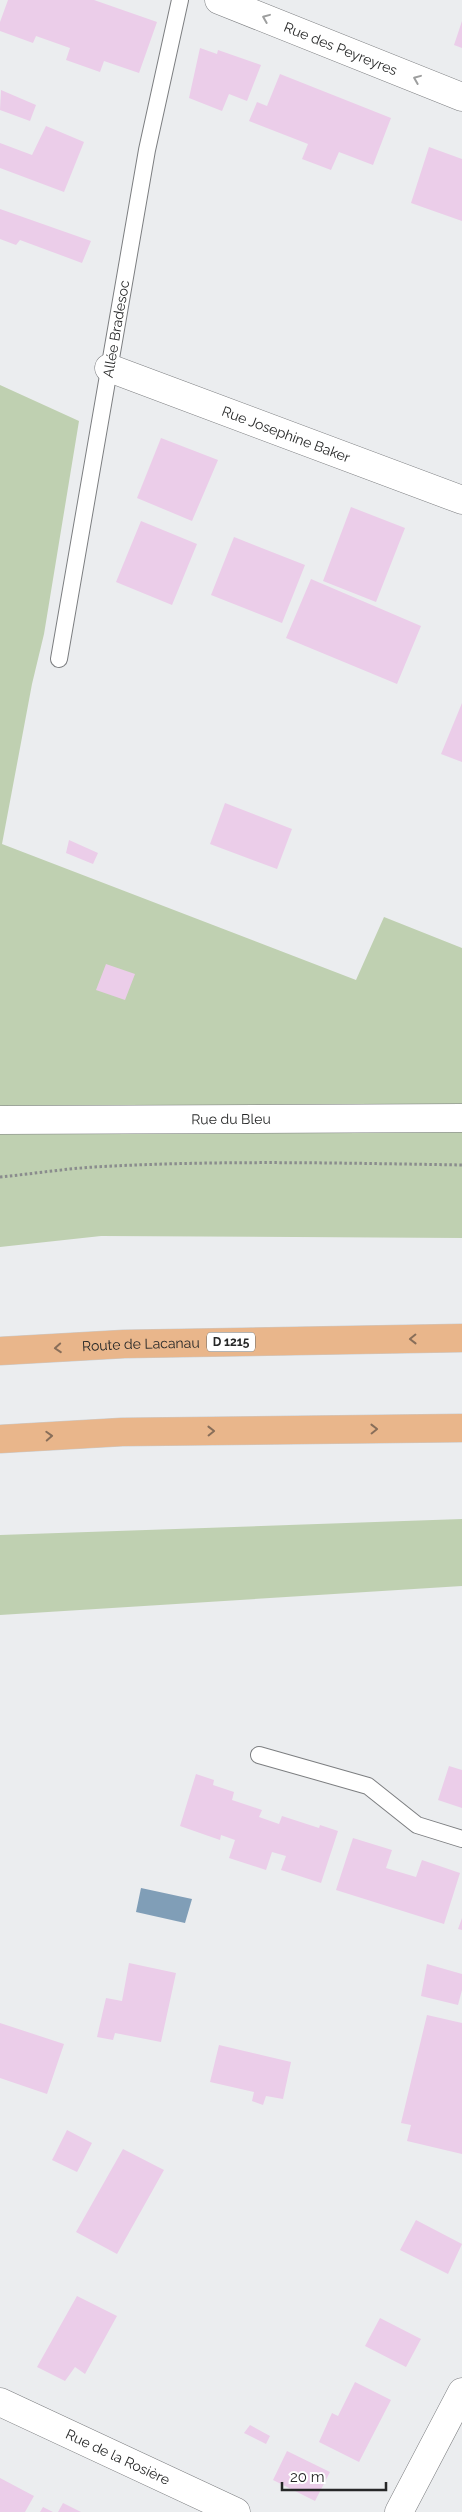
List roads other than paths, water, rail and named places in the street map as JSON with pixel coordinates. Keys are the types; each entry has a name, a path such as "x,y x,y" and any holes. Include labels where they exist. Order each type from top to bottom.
{"main road":[{"name":"Route de Lacanau","path":"0,1352 124,1344 462,1338"},
{"path":"0,1439 122,1432 462,1428"}],"street":[{"name":"Rue des Peyreyres","path":"220,0 462,97"},
{"name":"Rue Josephine Baker","path":"109,368 462,500"},
{"name":"Rue du Bleu","path":"0,1120 462,1118"},
{"path":"399,2512 462,2392"},
{"name":"Rue de la Rosière","path":"0,2402 236,2512"}],"lane":[{"name":"Allée Bradesoc","path":"59,659 147,150 180,0"},
{"path":"259,1755 368,1786 417,1825 462,1839"}],"water":[{"path":"141,1888 192,1899 185,1923 136,1912"}]}
